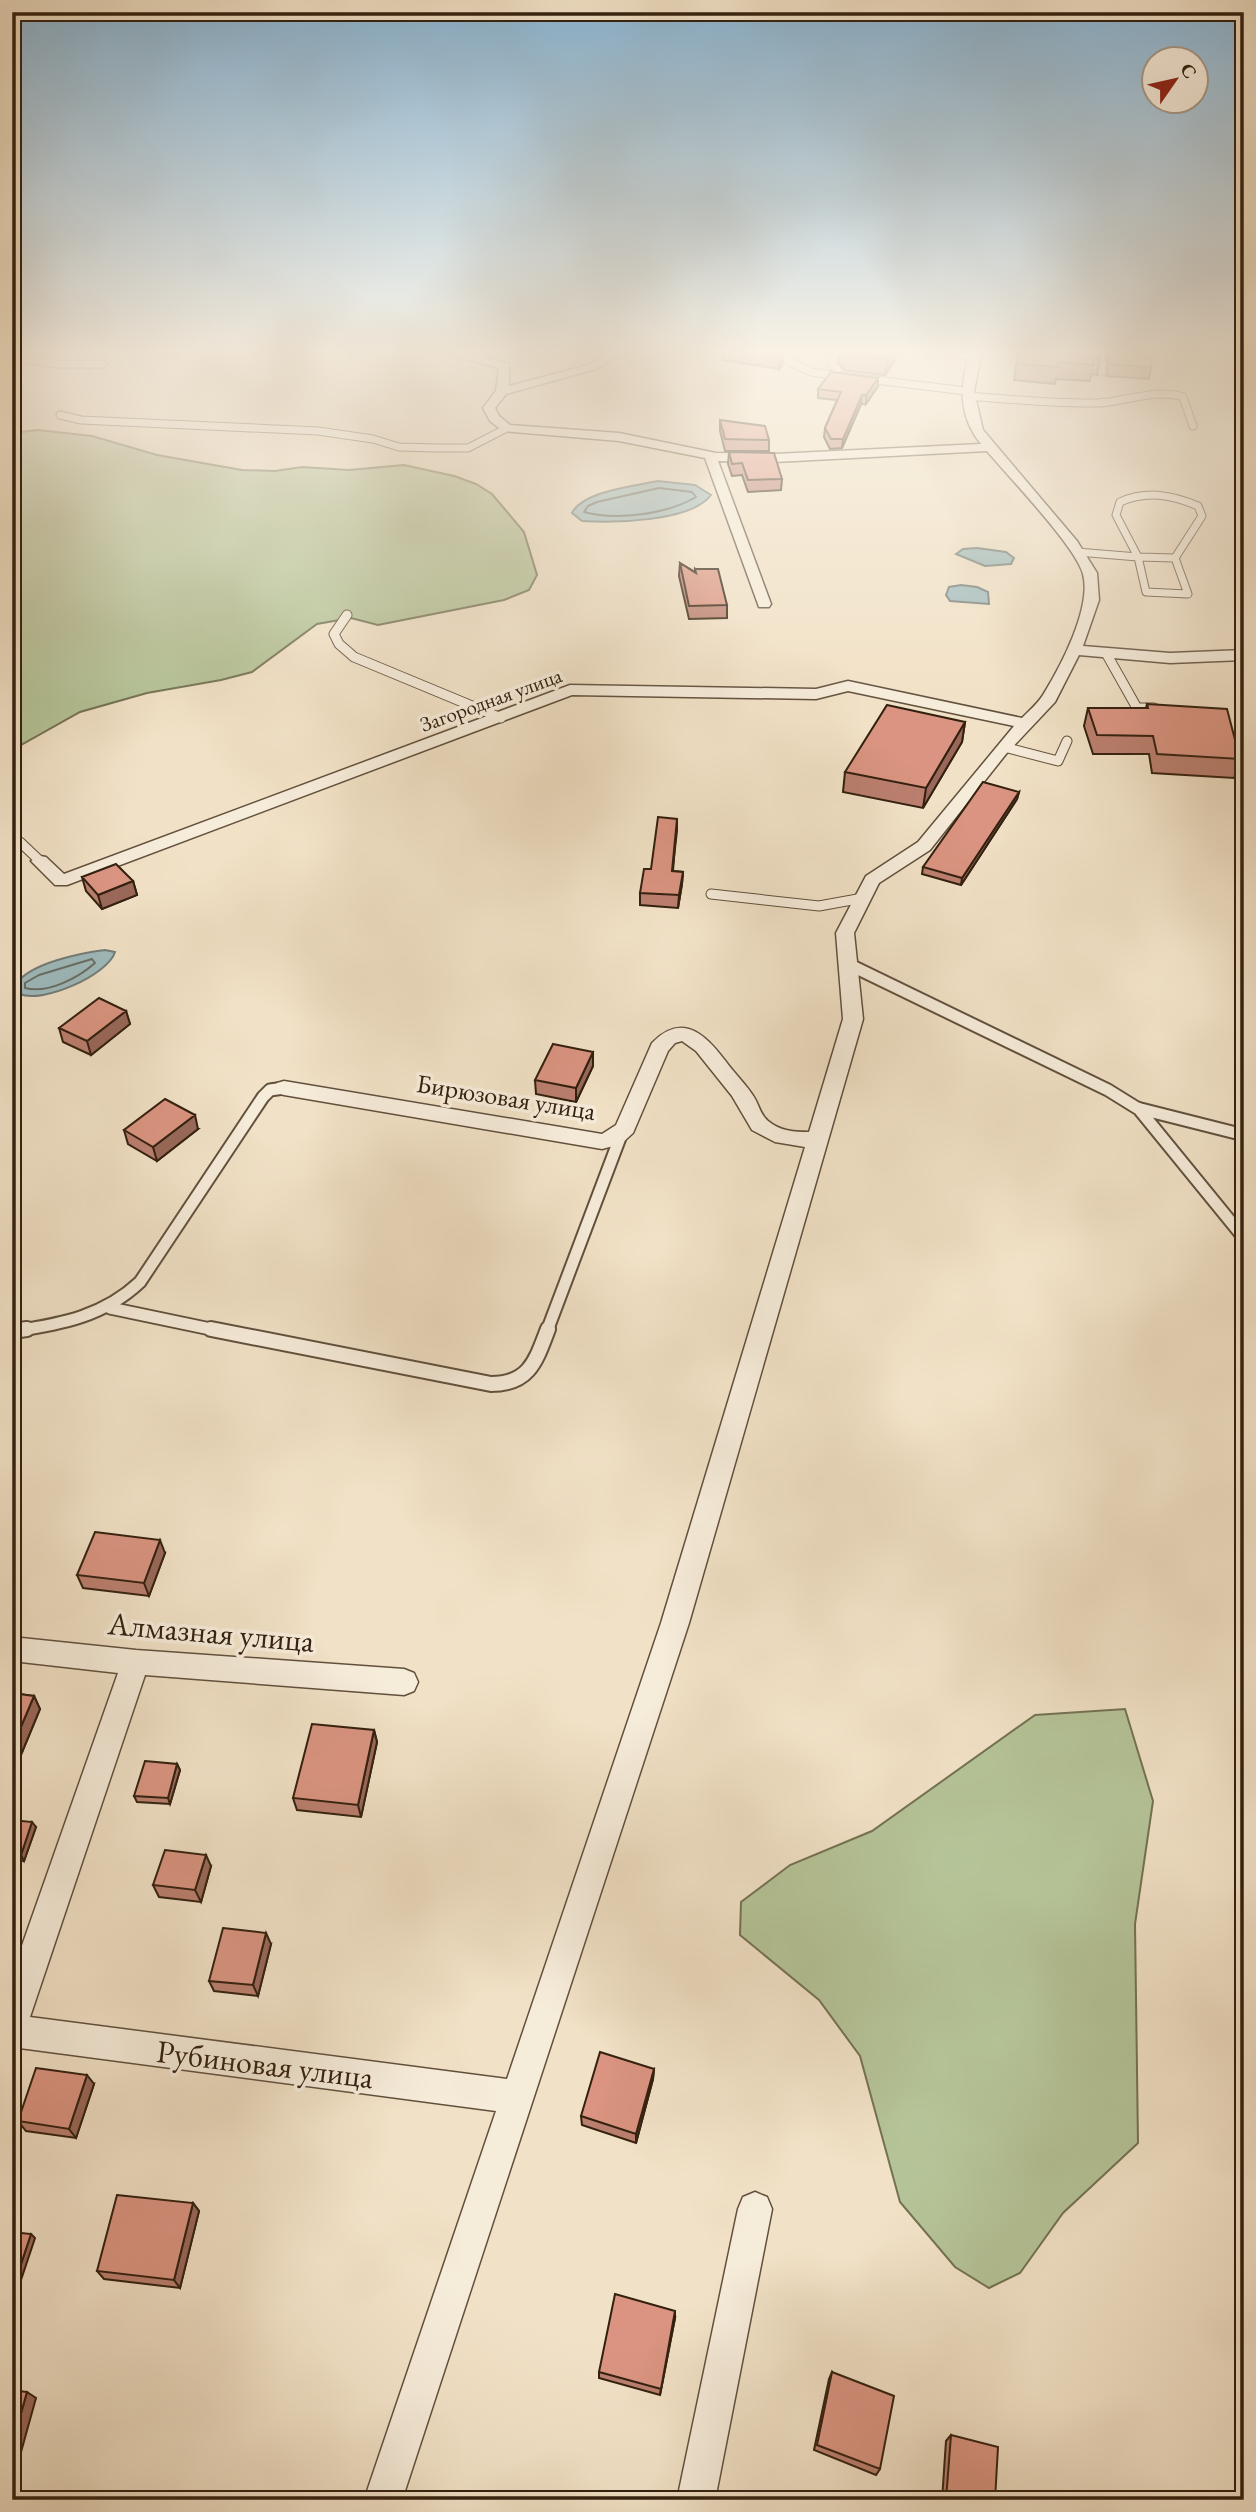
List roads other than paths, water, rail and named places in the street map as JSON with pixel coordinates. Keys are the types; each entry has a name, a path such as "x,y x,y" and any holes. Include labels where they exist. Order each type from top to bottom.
{"street":[{"path":"715,469 764,604"},
{"path":"383,2500 675,1623 818,1139 853,1019 845,933 872,880 924,846 1004,747 1049,699 1074,650 1092,600 1090,573 1077,552 1009,469"},
{"path":"1074,650 1170,658 1244,655"},
{"name":"Загородная улица","path":"40,861 61,881 570,690 816,694 848,686 1025,724"},
{"name":"Бирюзовая улица","path":"284,1088 597,1142 621,1135 659,1048 664,1041 681,1035 692,1037 702,1045 748,1103 754,1119 793,1142 818,1139"},
{"name":"Алмазная улица","path":"12,1649 136,1662 404,1682"},
{"path":"12,2021 136,1662"},
{"name":"Рубиновая улица","path":"12,2031 517,2097"},
{"path":"696,2500 755,2209"}],"lane":[{"path":"1161,495 1179,497 1198,506 1202,516 1198,526 1175,558 1188,594 1146,592 1138,557 1116,515 1116,508 1128,498 1161,495"},
{"path":"1077,552 1175,558"},
{"path":"348,615 334,634 339,644 354,657 501,718"},
{"path":"1106,653 1137,708 1166,708"},
{"path":"1004,747 1058,761 1067,741"},
{"path":"12,845 20,842 40,861"},
{"path":"711,894 819,906 863,898"},
{"path":"848,964 1108,1090 1138,1108 1244,1135"},
{"path":"12,1331 77,1321 110,1308 126,1297 140,1282 262,1097 270,1090 284,1088"},
{"path":"1138,1108 1244,1238"},
{"path":"110,1308 480,1384 508,1385 524,1377 537,1358 621,1135"}],"water":[{"path":"658,481 695,485 711,495 687,511 651,519 582,521 572,513 587,499"},
{"path":"963,549 1006,552 1014,558 1011,564 985,566 956,554"},
{"path":"961,585 988,592 989,604 950,601 946,595 949,587"},
{"path":"105,950 115,952 110,961 88,978 43,995 20,994 16,984 32,970 70,957"}]}
